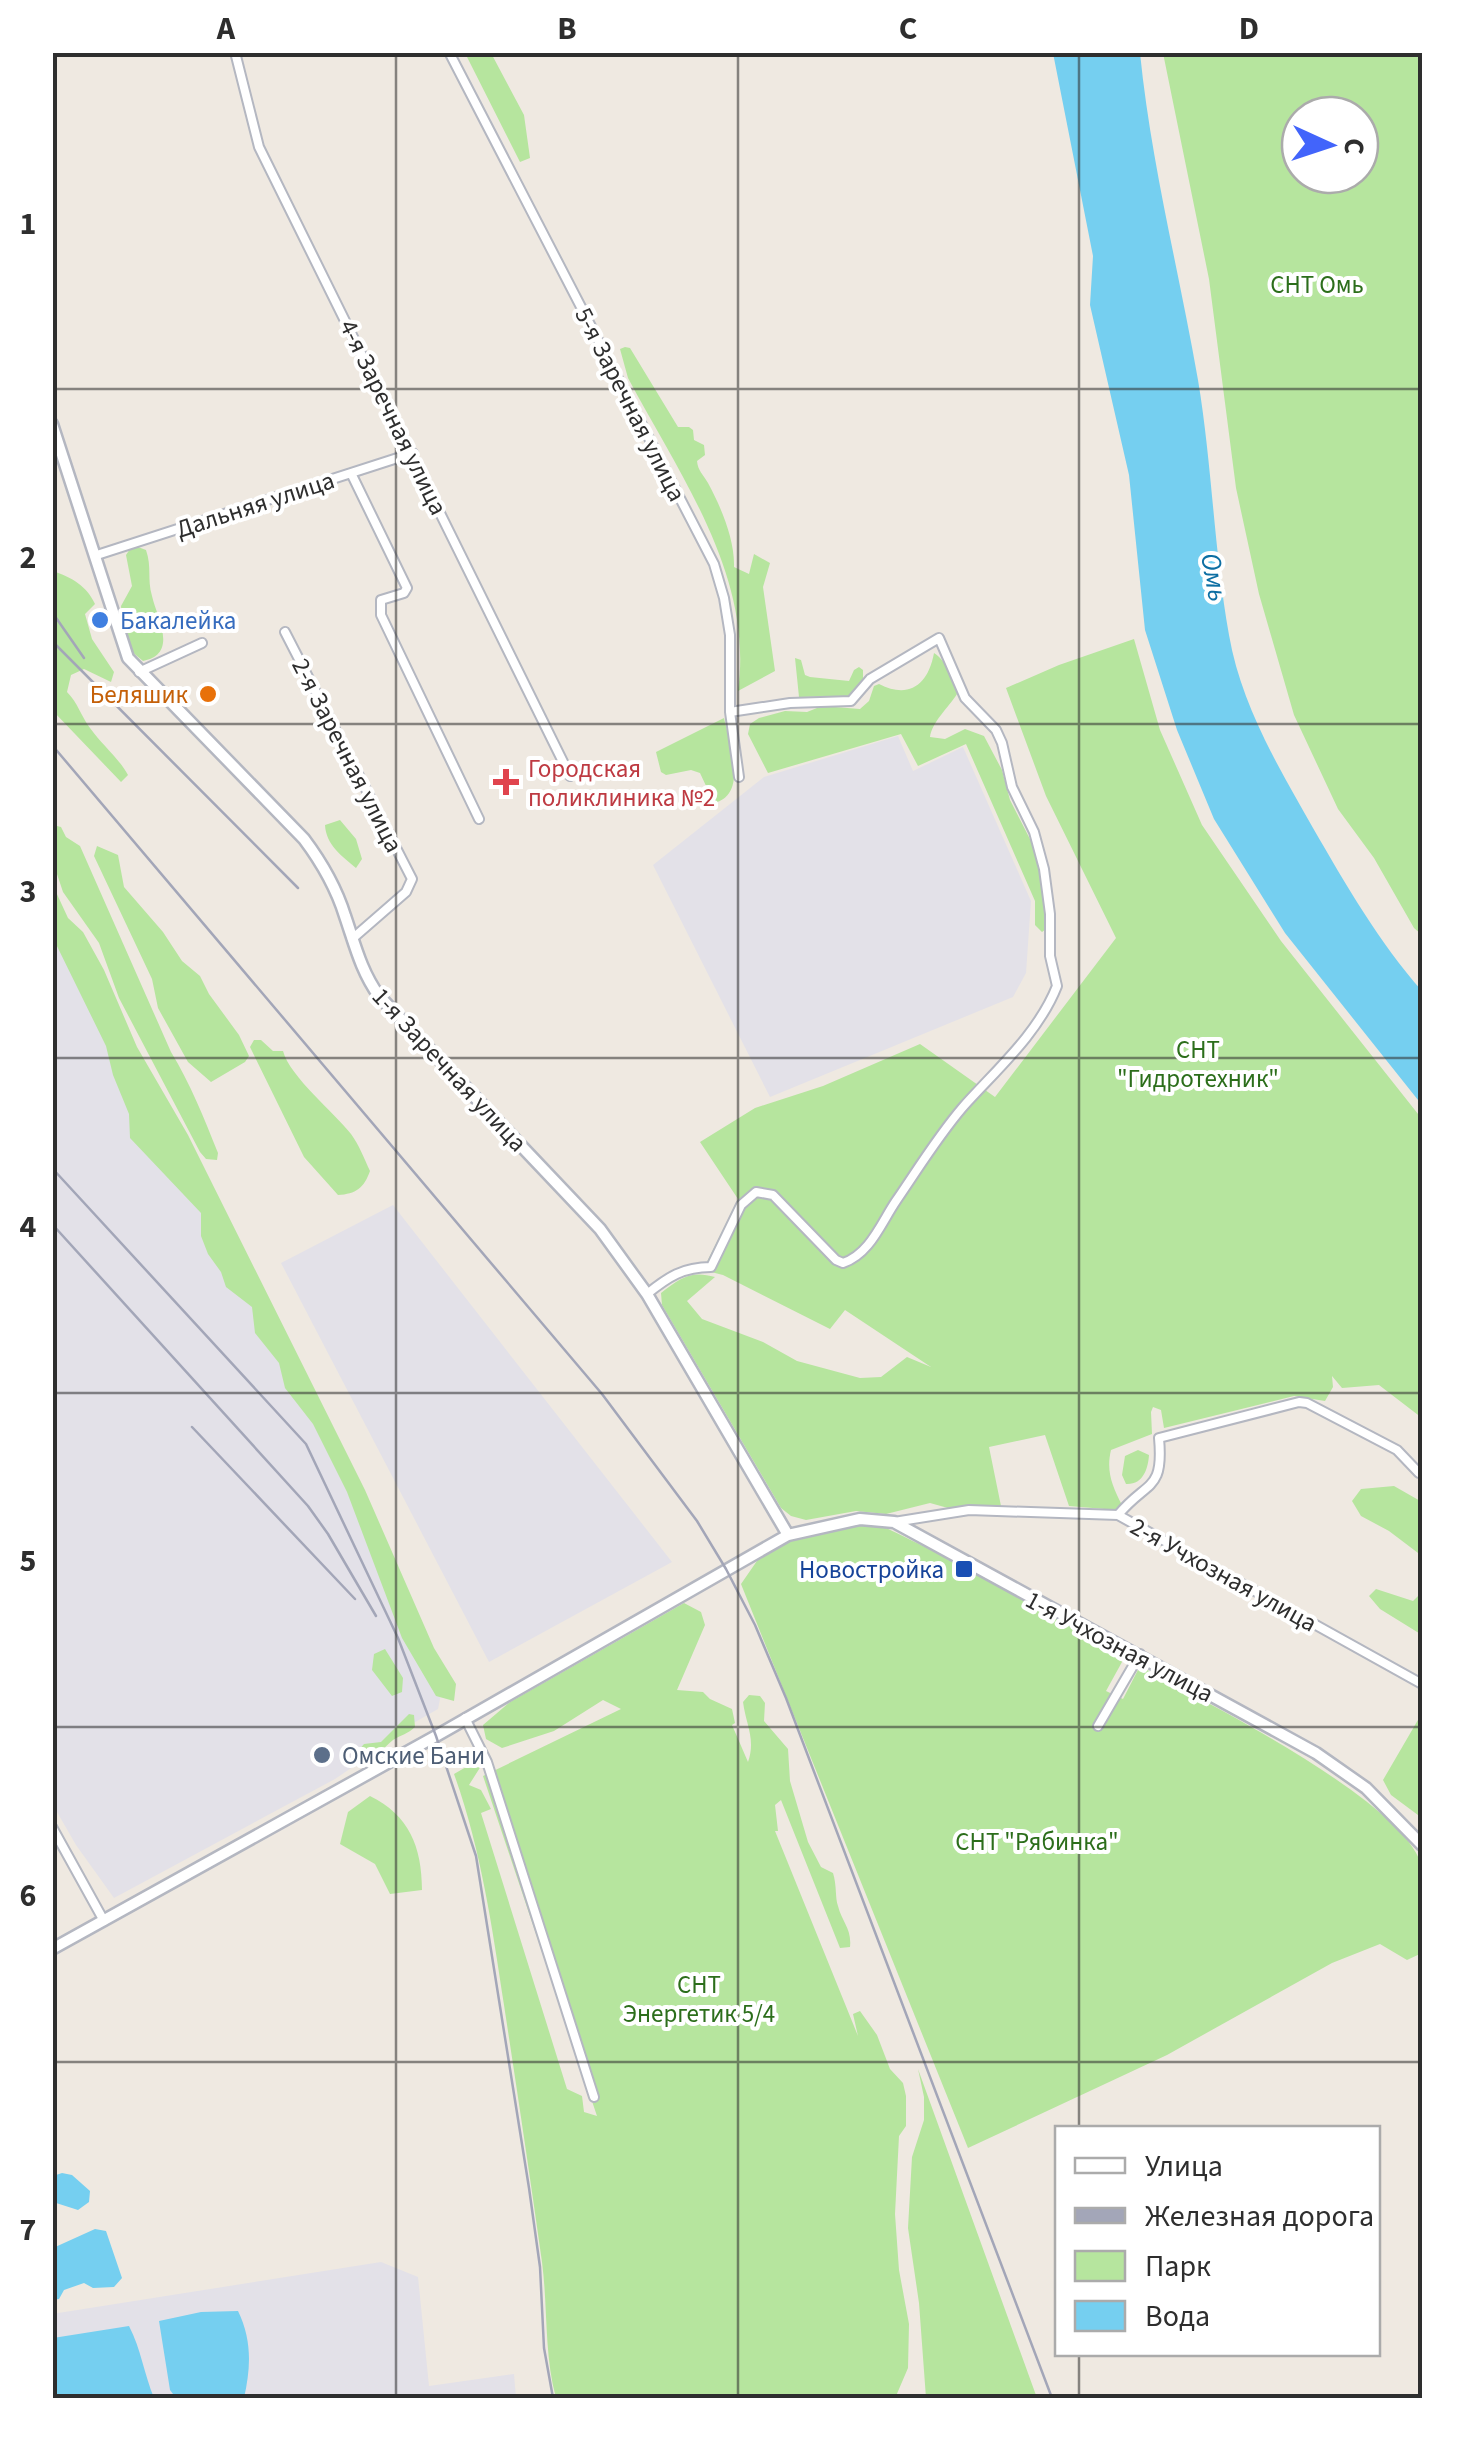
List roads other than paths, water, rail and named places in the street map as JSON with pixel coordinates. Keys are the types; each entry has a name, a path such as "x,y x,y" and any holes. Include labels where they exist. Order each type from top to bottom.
{"street":[{"name":"4-я Заречная улица","path":"235,52 259,146 570,776"},
{"name":"5-я Заречная улица","path":"449,52 714,564 730,635 730,712 740,777"},
{"name":"1-я Заречная улица","path":"52,424 97,555 122,648 139,672 304,838 324,866 359,963 379,996 600,1229 647,1294 788,1535"},
{"name":"Дальняя улица","path":"97,555 413,453"},
{"path":"351,473 407,588 404,593 381,600 381,615 479,819"},
{"name":"2-я Заречная улица","path":"285,632 412,879 406,892 352,938"},
{"path":"647,1294 684,1270 711,1267 741,1205 756,1192 772,1195 836,1260 843,1263 861,1255 960,1111 1013,1053 1057,986 1050,956 1044,869 1034,832 1012,787 996,730 965,698 939,638 870,679 850,701 790,703 730,712"},
{"path":"139,672 202,643"},
{"path":"1118,1515 1155,1483 1162,1460 1160,1438 1298,1402 1308,1402 1397,1450 1420,1474"},
{"name":"2-я Учхозная улица","path":"894,1522 969,1510 1118,1515 1422,1684"},
{"name":"1-я Учхозная улица","path":"52,1949 788,1535 860,1519 894,1522 1316,1753 1366,1788 1422,1844"},
{"path":"1098,1726 1140,1654"},
{"path":"465,1718 487,1762 594,2097"},
{"path":"52,1827 104,1921"}],"water":[{"name":"Омь","path":"1053,53 1140,53 1158,176 1198,380 1224,603 1235,661 1263,735 1300,805 1364,913 1422,991 1422,1105 1285,933 1214,819 1177,730 1145,630 1129,475 1090,305 1093,256"},
{"path":"72,2175 90,2191 89,2202 78,2210 53,2202 53,2176"},
{"path":"95,2229 106,2231 122,2278 114,2287 93,2288 84,2283 64,2290 59,2299 53,2300 53,2248"},
{"path":"238,2311 249,2354 244,2398 176,2398 170,2390 159,2321 201,2312"},
{"path":"129,2326 154,2398 53,2398 53,2338"}],"railway":[{"path":"52,612 84,658"},
{"path":"52,641 298,888"},
{"path":"52,745 602,1394 697,1521 755,1625 786,1698 1052,2398"},
{"path":"52,1168 306,1444 398,1638 476,1856 529,2188 540,2267 544,2348 553,2398"},
{"path":"52,1224 308,1506 376,1616"},
{"path":"192,1427 355,1599"}],"place":[{"name":"Бакалейка","path":"100,620"},
{"name":"Беляшик","path":"208,694"},
{"name":"Городская поликлиника №2","path":"506,782"},
{"name":"Новостройка","path":"964,1569"},
{"name":"Омские Бани","path":"322,1755"}],"park label":[{"name":"СНТ Омь","path":"1317,284"},
{"name":"СНТ \"Гидротехник\"","path":"1198,1064"},
{"name":"СНТ \"Рябинка\"","path":"1037,1841"},
{"name":"СНТ Энергетик 5/4","path":"699,1998"}]}
